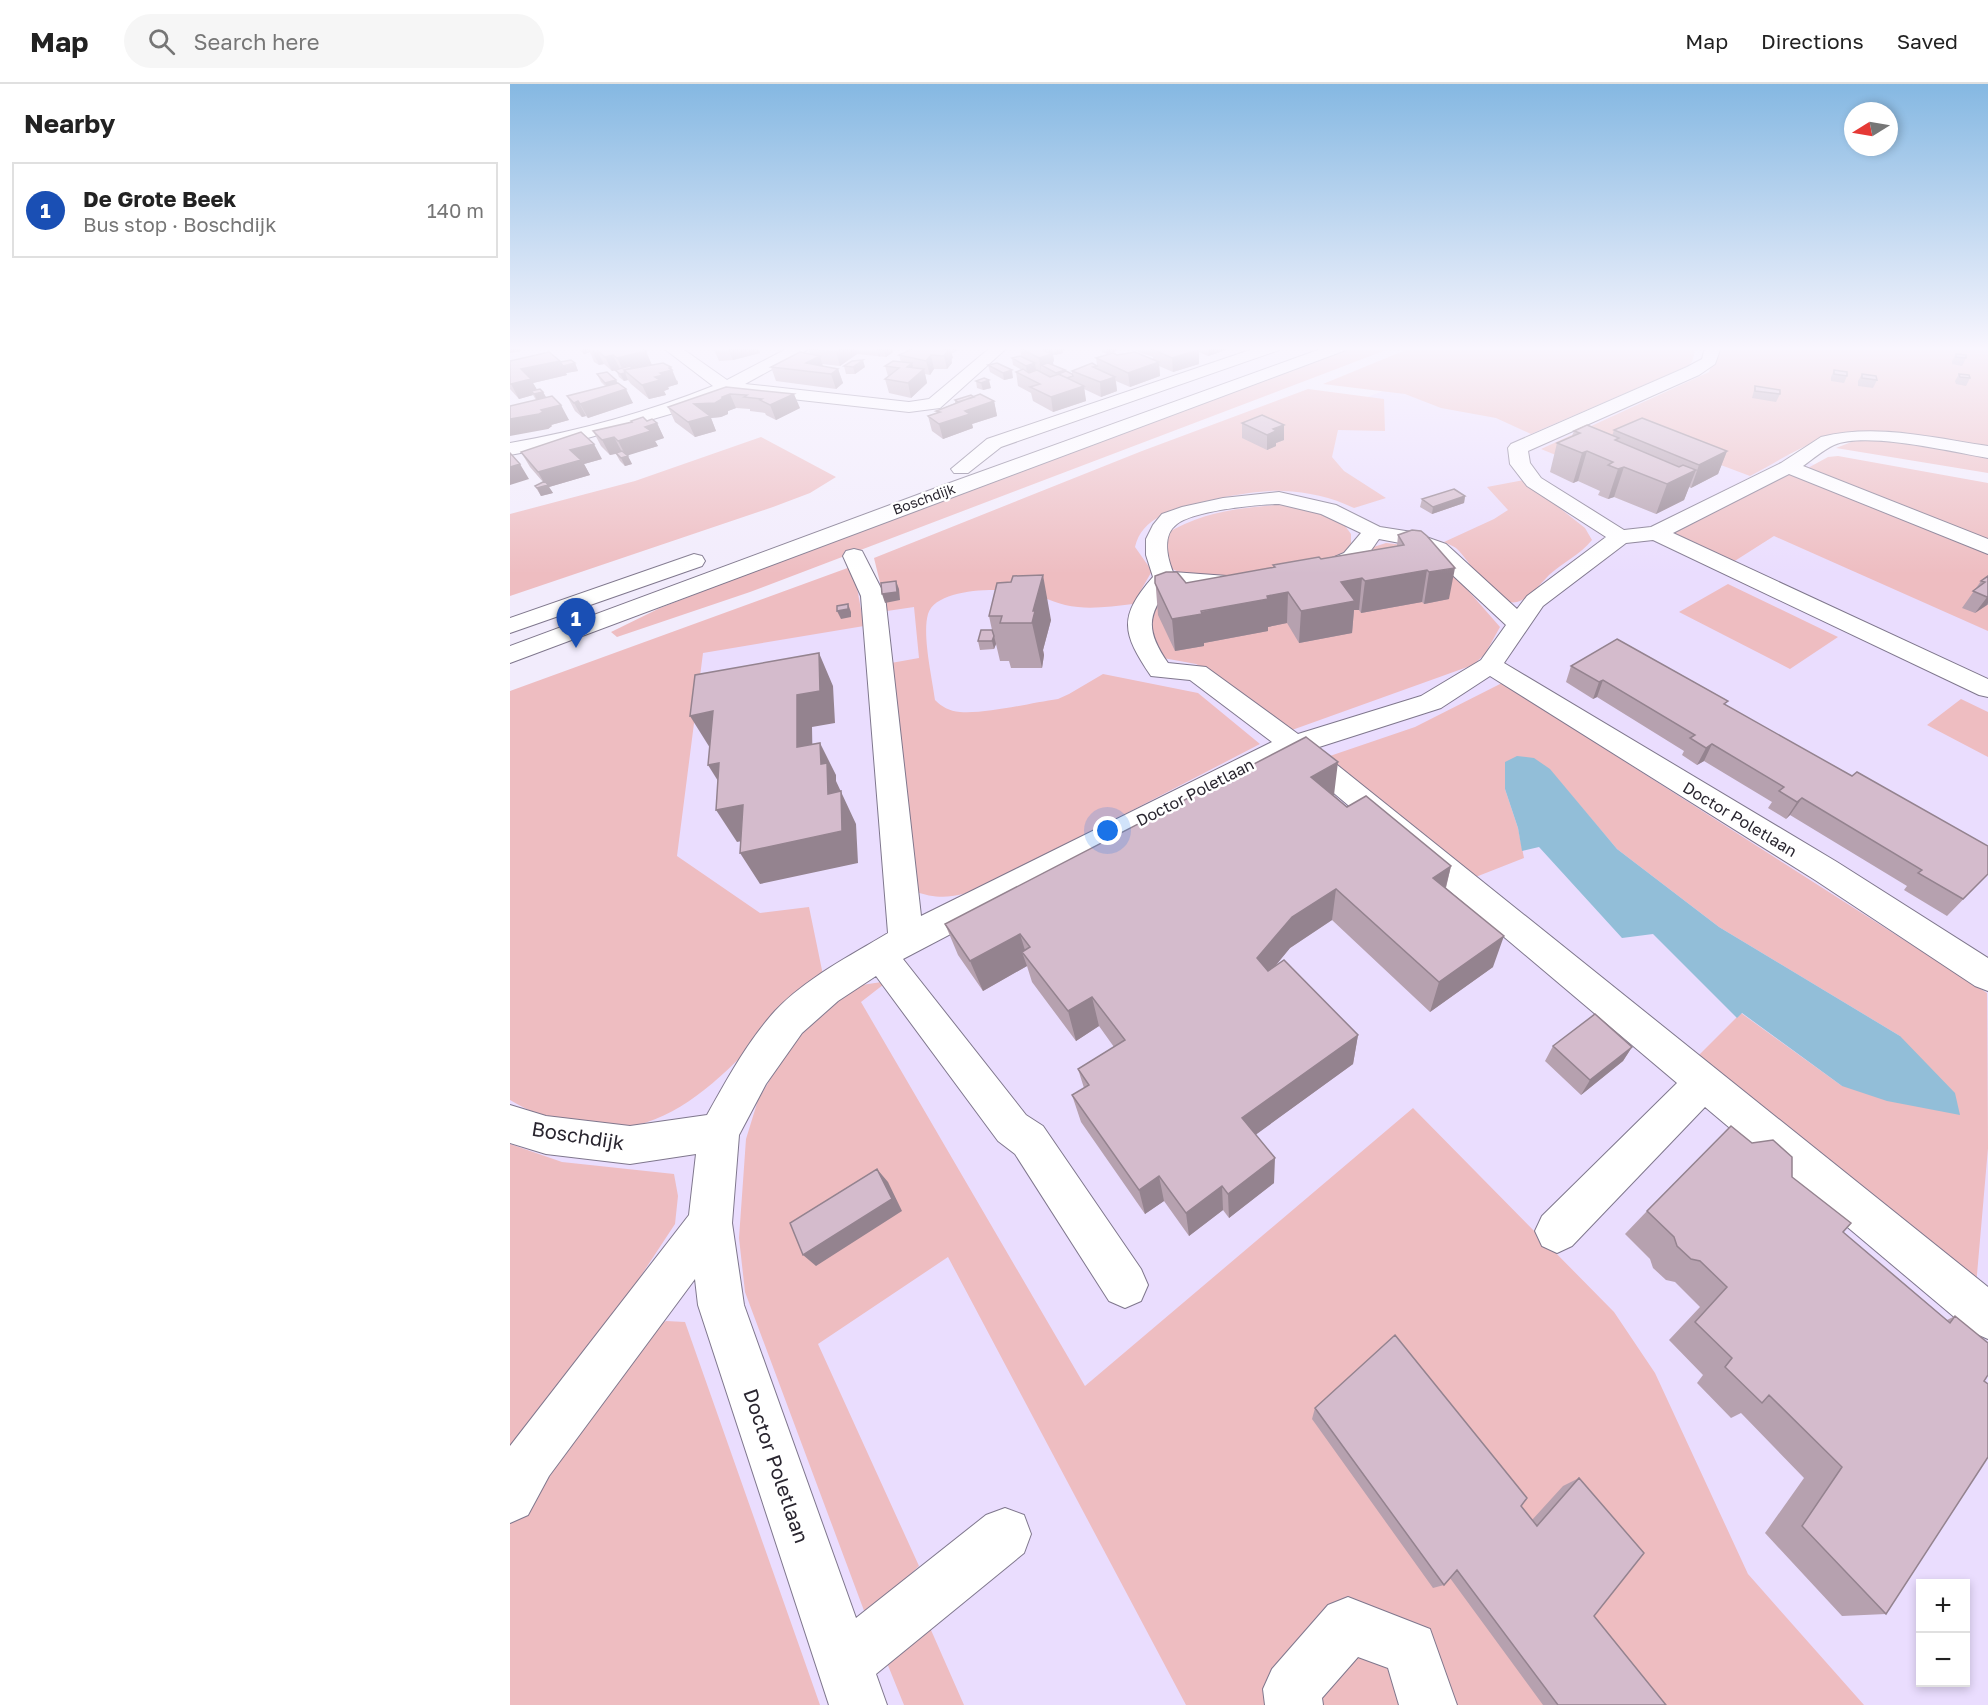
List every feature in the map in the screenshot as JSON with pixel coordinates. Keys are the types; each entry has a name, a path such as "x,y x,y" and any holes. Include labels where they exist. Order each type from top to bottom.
{"street":[{"path":"510,449 560,440 620,423"},
{"name":"Boschdijk","path":"961,469 994,443 1053,423"},
{"name":"Boschdijk","path":"871,500 1091,423"},
{"name":"Boschdijk","path":"510,655 1133,423"},
{"path":"1576,423 1518,448 1520,464 1534,482 1620,537 1656,533 1788,467 1828,441 1850,436 1884,436 1988,452"},
{"path":"1788,467 1985,543"},
{"path":"1165,578 1156,554 1156,538 1171,518 1222,504 1276,498 1310,504 1353,518 1374,532 1404,537 1438,549 1519,624"},
{"path":"736,547 815,519"},
{"path":"1296,577 1315,573 1352,558 1374,532"},
{"path":"1656,533 1988,689"},
{"name":"Doctor Poletlaan","path":"851,1685 721,1305 710,1222 718,1132 752,1072 789,1022 825,990 893,947 1272,752 1431,702 1490,665 1535,601 1620,537"},
{"path":"510,626 713,555"},
{"path":"854,556 873,596 893,947 1012,1128 1029,1140 1125,1285"},
{"path":"1165,578 1237,584 1267,582"},
{"path":"1165,578 1148,597 1137,619 1142,645 1160,670 1197,673 1294,745 1988,1316"},
{"name":"Doctor Poletlaan","path":"1490,665 1826,871 1988,976"},
{"path":"1557,1232 1704,1082"},
{"name":"Boschdijk","path":"510,1124 546,1135 630,1145 718,1132"},
{"path":"510,1497 531,1458 710,1222"},
{"path":"851,1685 1005,1533"},
{"path":"1294,1705 1292,1689 1348,1625 1410,1649 1428,1705"}],"shaded area":[{"path":"1149,423 1195,423 750,592 617,637 611,632 660,608 925,505"},
{"path":"1218,423 1385,423 1385,431 1338,430 1332,457 1344,471 1386,498 1354,508 1310,494 1270,491 1203,502 1172,511 1152,521 1136,542 1135,547 1152,571 1133,604 1085,608 1065,605 1018,591 989,590 958,594 944,598 934,605 928,614 926,633 935,700 949,710 983,711 1058,699 1103,674 1198,693 1260,744 984,887 949,897 932,896 913,891 891,663 919,658 914,607 887,611 874,558"},
{"path":"1299,423 1703,423 1988,529 1988,1705 510,1705 510,720"},
{"path":"1506,423 1557,423 1531,434"},
{"path":"1598,423 1988,423 1988,448 1890,432 1852,431 1814,442 1750,476 1628,430 1563,458 1541,449"},
{"path":"761,437 836,477 810,493 773,507 510,596 510,514 635,481"},
{"path":"1879,438 1988,454 1988,473 1836,448 1854,441"},
{"path":"1838,456 1988,483 1988,542 1806,469 1828,457"},
{"path":"1789,475 1797,475 1988,551 1988,631 1774,536 1730,564 1669,534"},
{"path":"1524,480 1585,528 1592,540 1549,575 1526,598 1517,602 1508,602 1491,591 1456,548 1444,542 1508,510 1487,487"},
{"path":"1275,505 1303,506 1343,523 1351,534 1351,545 1344,556 1264,578 1189,576 1172,569 1162,559 1166,534 1179,527 1205,516"},
{"path":"1386,543 1414,546 1444,563 1500,627 1485,654 1473,665 1292,730 1215,674 1196,664 1163,658 1146,636 1147,608 1204,586"},
{"path":"853,566 864,626 703,653 677,856 760,913 809,907 823,975 801,994 714,1082 690,1101 664,1115 630,1127 600,1127 551,1118 526,1109 510,1100 510,691"},
{"path":"1728,584 1838,637 1790,669 1679,612"},
{"path":"1502,683 1987,993 1988,1148 1976,1286 1693,1061 1741,1013 1842,1086 1900,1036 1719,927 1617,849 1550,770 1505,789 1518,828 1524,858 1468,880 1324,758 1415,727"},
{"path":"1961,699 1988,712 1988,757 1927,725"},
{"path":"888,981 861,1002 1085,1386 1413,1108 1614,1312 1655,1373 1748,1574 1864,1705 1186,1705 948,1257 818,1344 919,1566 866,1616 745,1292 739,1238 746,1139 758,1100 792,1042 849,987"},
{"path":"510,1144 562,1162 674,1174 678,1196 675,1224 596,1344 510,1486"},
{"path":"666,1321 685,1322 820,1705 510,1705 510,1520 645,1336"},
{"path":"927,1621 964,1705 904,1705 887,1663"}],"water":[{"path":"1517,756 1534,758 1550,769 1617,849 1719,927 1900,1036 1955,1093 1960,1115 1887,1101 1842,1086 1742,1013 1737,1018 1653,934 1622,938 1539,847 1522,851 1518,828 1505,789 1505,762"}],"building":[{"path":"629,423 657,423 645,427 651,431 618,441 614,437 602,440 593,431"},
{"path":"1242,423 1279,423 1284,425 1273,429 1276,431 1267,435"},
{"path":"1631,423 1654,423 1727,451 1699,465 1614,430"},
{"path":"1587,425 1619,438 1615,440 1679,467 1683,465 1696,470 1667,484 1624,467 1618,469 1608,465 1613,462 1587,451 1582,453 1557,443 1580,433 1574,431"},
{"path":"581,432 594,444 570,450 581,460 538,472 521,452"},
{"path":"622,451 628,456 621,458 616,453"},
{"path":"510,453 520,464 510,467"},
{"path":"545,481 548,485 537,488 535,486"},
{"path":"1454,489 1465,496 1433,507 1422,499"},
{"path":"1412,530 1421,531 1427,536 1455,568 1429,572 1427,570 1365,581 1362,578 1341,582 1355,601 1301,611 1288,592 1267,596 1268,599 1201,611 1202,614 1172,619 1155,583 1155,576 1166,572 1177,572 1186,583 1275,567 1273,565 1404,545 1398,535"},
{"path":"1043,575 1032,623 1000,623 1002,616 989,616 997,583 1011,582 1013,576"},
{"path":"1988,576 1987,597 1973,591 1985,582 1981,581"},
{"path":"896,581 897,592 882,594 881,583"},
{"path":"848,604 848,609 837,611 837,606"},
{"path":"981,630 992,630 994,636 992,641 978,641"},
{"path":"1617,639 1728,701 1724,704 1852,776 1857,772 1988,846 1988,874 1963,899 1918,873 1922,870 1802,798 1797,802 1779,791 1784,787 1712,744 1706,748 1690,738 1695,735 1603,680 1599,682 1571,666"},
{"path":"819,653 820,691 797,695 797,747 820,743 821,764 827,763 828,794 841,791 842,831 740,853 743,805 716,810 719,763 708,765 713,711 690,716 695,675"},
{"path":"1306,737 1338,762 1311,777 1347,807 1366,796 1451,866 1433,878 1504,936 1439,982 1336,889 1292,917 1257,958 1268,971 1284,960 1358,1035 1242,1118 1275,1158 1228,1194 1222,1186 1186,1213 1159,1176 1139,1190 1072,1095 1089,1085 1078,1069 1125,1040 1092,997 1068,1011 1022,952 1030,947 1020,934 970,961 945,924"},
{"path":"1595,1014 1632,1047 1590,1080 1553,1046"},
{"path":"1731,1126 1752,1143 1773,1140 1792,1157 1792,1177 1851,1223 1843,1232 1950,1323 1955,1316 1988,1343 1988,1375 1984,1381 1988,1384 1988,1457 1886,1614 1802,1526 1842,1467 1769,1395 1762,1403 1725,1367 1732,1358 1695,1322 1727,1287 1700,1261 1691,1259 1677,1246 1674,1237 1647,1211"},
{"path":"877,1169 892,1199 803,1255 790,1223"},
{"path":"1395,1335 1527,1498 1521,1506 1537,1526 1579,1478 1644,1553 1594,1616 1666,1705 1558,1705 1457,1570 1444,1585 1315,1408"}],"place":[{"name":"De Grote Beek","path":"576,648"}]}
